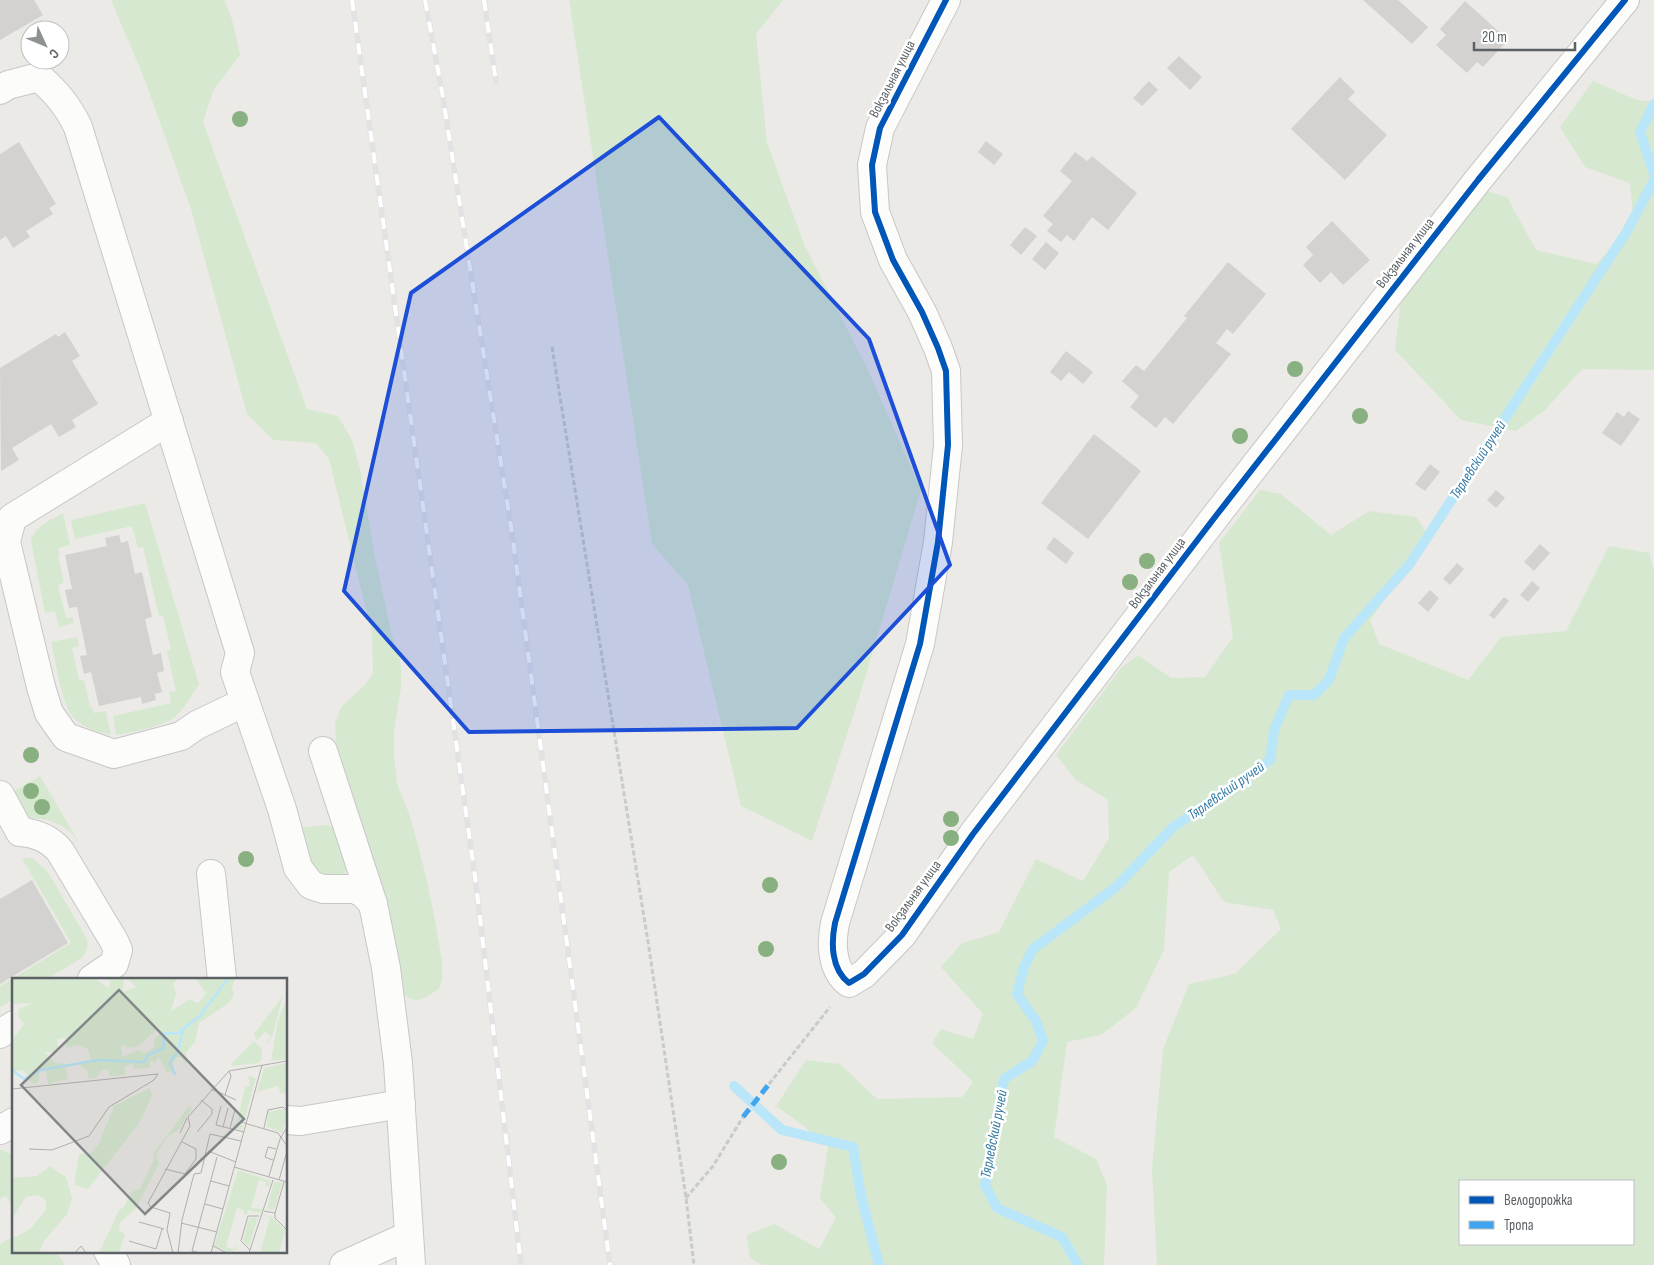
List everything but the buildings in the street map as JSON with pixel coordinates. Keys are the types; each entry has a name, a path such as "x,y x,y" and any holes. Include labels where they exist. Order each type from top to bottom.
{"street":[{"name":"Вокзальная улица","path":"946,0 880,128 872,165 875,212 893,260 922,312 946,371 948,445 938,542 920,644 840,905 832,940 834,957 839,971 849,983 864,974 902,935 973,834 1215,517 1478,180 1625,0"},
{"path":"0,90 8,85 39,77 70,110 78,127 240,652 235,672 282,809 298,868 311,884 323,888 354,889 363,893 374,904"},
{"path":"169,422 12,518 6,542 41,687 50,713 66,737 114,754 181,736 197,725 245,702"},
{"path":"323,751 374,904 386,968 398,1063 411,1265"},
{"path":"0,795 8,832 31,833 48,839 60,851 114,941 118,950 114,964 93,978"},
{"path":"211,874 222,978"},
{"path":"0,1034 12,1027"},
{"path":"288,1120 301,1121 401,1104"},
{"path":"0,1130 12,1123"},
{"path":"344,1265 408,1236"},
{"path":"109,1252 116,1265"}],"path":[{"path":"552,347 647,938 686,1198 694,1265"},
{"path":"769,1084 849,983"},
{"path":"686,1198 713,1166 742,1117"}],"highlighted area":[{"path":"659,117 869,339 950,565 797,728 469,732 344,591 411,293"}],"green space":[{"path":"111,0 224,0 232,19 240,55 213,91 203,122 307,409 338,416 352,440 360,469 375,557 392,636 401,666 401,688 394,731 397,784 410,816 425,872 442,961 442,979 439,989 420,1000 411,999 400,992 393,926 362,822 352,805 338,759 335,722 342,706 365,685 373,674 372,633 329,459 316,443 273,440 247,414 191,209 144,78"},
{"path":"569,0 783,0 756,34 767,143 804,244 868,370 921,490 859,698 812,841 741,806 688,585 652,544"},
{"path":"1593,81 1637,100 1654,102 1654,370 1582,369 1545,410 1516,431 1461,420 1395,350 1402,291 1483,190 1507,197 1536,250 1596,264 1634,225 1630,183 1585,167 1560,127"},
{"path":"1260,490 1281,494 1331,535 1369,511 1416,517 1430,538 1370,620 1379,644 1468,680 1501,637 1566,631 1609,546 1649,553 1654,570 1654,1265 1157,1265 1152,1169 1163,1049 1189,984 1235,974 1281,929 1273,910 1224,902 1193,855 1169,872 1164,950 1136,1008 1101,1035 1067,1042 1054,1137 1096,1159 1107,1185 1104,1265 762,1265 750,1258 747,1235 774,1224 819,1249 836,1218 820,1198 828,1147 776,1106 806,1060 840,1064 877,1099 962,1097 973,1082 932,1043 941,1029 973,1039 983,1014 941,967 962,943 999,932 1036,859 1083,881 1109,838 1108,800 1076,780 1056,755 1121,668 1138,655 1171,678 1205,677 1233,637 1219,543"},
{"path":"145,503 199,684 182,709 171,720 131,733 116,735 113,716 171,703 169,692 176,691 167,651 171,650 163,615 159,616 143,547 138,548 132,526 75,539 71,520"},
{"path":"63,513 70,545 58,548 64,583 58,585 66,618 73,617 74,623 59,627 55,611 45,613 31,541 40,527"},
{"path":"77,637 79,646 72,648 79,680 84,680 90,707 92,707 94,713 106,711 111,735 81,724 73,717 65,702 51,642"},
{"path":"40,776 78,841 67,830 56,823 29,817 14,791"},
{"path":"326,825 334,828 348,864 345,874 336,877 315,872 308,860 298,828"},
{"path":"22,858 32,858 47,871 86,937 87,948 82,958 49,978 13,978 71,943"},
{"path":"12,979 12,1000 0,1007 0,986"},
{"path":"0,1149 12,1155 12,1205 6,1196 0,1199"},
{"path":"12,1237 12,1252 57,1252 65,1265 0,1265 0,1244"}],"waterway":[{"name":"Тярлевский ручей","path":"1654,104 1640,132 1654,174"},
{"name":"Тярлевский ручей","path":"1078,1265 1062,1237 997,1208 985,1185 1004,1079 1032,1061 1043,1041 1036,1021 1017,994 1024,967 1033,949 1116,887 1172,828 1270,760 1274,730 1289,695 1314,695 1329,680 1344,638 1409,565 1627,231 1654,180"},
{"path":"734,1086 782,1130 853,1147 861,1196 879,1265"}],"railway":[{"path":"352,0 476,884 521,1265"},
{"path":"425,0 442,92 512,533 610,1265"},
{"path":"484,0 496,82"}],"marked path":[{"path":"743,1117 769,1084"}],"cycle path":[{"path":"946,0 880,128 872,165 875,212 893,260 922,312 946,371 948,445 938,542 920,644 835,923 834,955 839,971 849,983 864,974 902,935 973,834 1215,517 1478,180 1625,0"}]}
